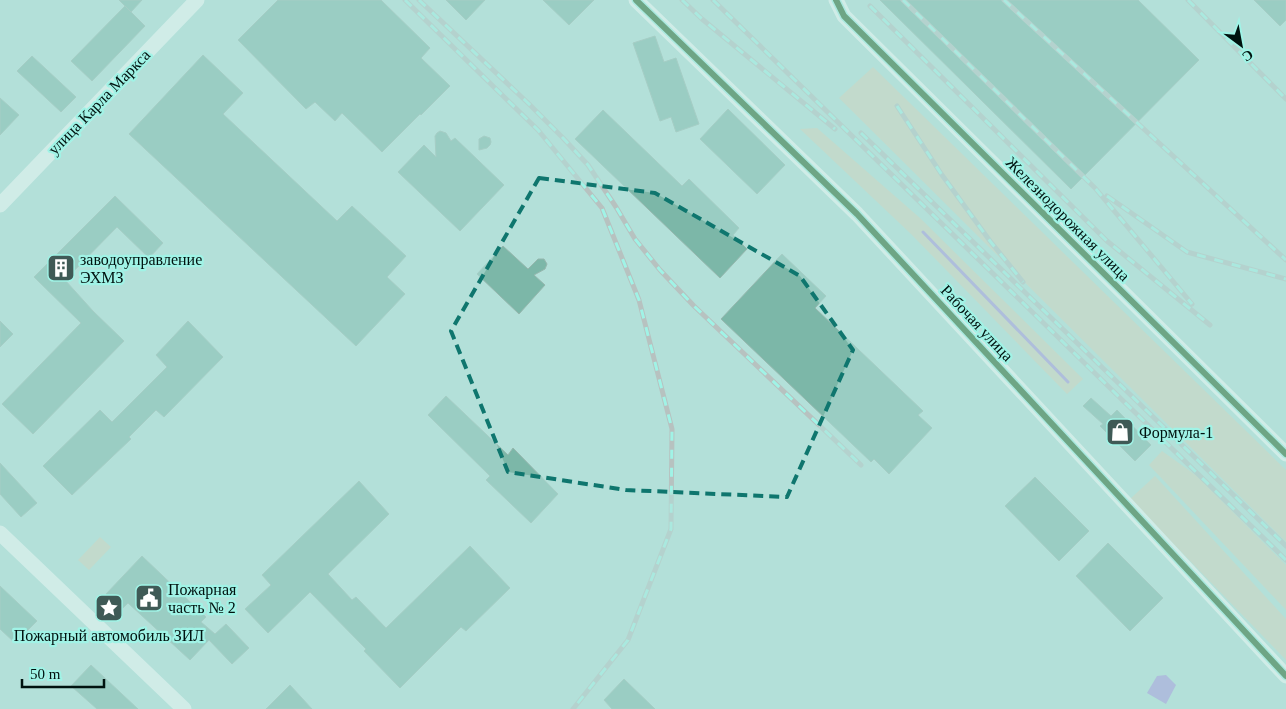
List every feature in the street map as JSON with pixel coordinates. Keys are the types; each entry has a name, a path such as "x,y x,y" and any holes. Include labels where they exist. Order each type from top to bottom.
{"street":[{"name":"улица Карла Маркса","path":"0,205 197,0"},
{"name":"Рабочая улица","path":"636,0 857,214 1286,676"},
{"name":"Железнодорожная улица","path":"836,0 844,16 1286,454"},
{"path":"0,533 184,709"}],"highlighted area":[{"path":"539,178 655,193 800,276 853,350 787,497 626,490 508,472 451,331"}],"shaded area":[{"path":"873,67 1286,470 1286,542 839,98"},
{"path":"817,128 920,218 1083,379 1067,394 911,234 800,129"},
{"path":"1162,451 1197,476 1286,565 1286,610 1149,465"},
{"path":"1155,476 1286,619 1286,660 1130,499"},
{"path":"100,537 111,547 89,570 78,560"},
{"path":"1166,675 1176,685 1166,704 1147,693 1157,676"}],"building":[{"path":"119,0 142,0 131,12"},
{"path":"278,0 381,0 430,48 421,58 450,86 382,152 342,113 335,121 315,102 306,109 238,40"},
{"path":"446,0 485,0 466,20"},
{"path":"543,0 594,0 569,25"},
{"path":"880,0 1138,0 1199,60 1071,189"},
{"path":"1254,0 1286,0 1286,20 1280,26"},
{"path":"125,6 145,26 92,81 71,61"},
{"path":"655,36 664,62 676,58 699,124 676,132 671,117 660,121 633,43"},
{"path":"203,55 243,93 223,114 337,221 352,206 406,256 387,277 405,294 356,346 129,134"},
{"path":"32,56 76,97 61,112 17,71"},
{"path":"0,98 19,115 0,135"},
{"path":"728,109 785,165 757,194 700,139"},
{"path":"603,110 682,186 689,179 739,228 733,235 747,249 720,278 575,139"},
{"path":"440,131 446,133 451,141 455,138 504,185 460,231 398,172 424,145 436,157 435,136"},
{"path":"484,136 490,138 490,145 479,150 479,139"},
{"path":"115,196 163,243 149,258 117,227 65,280 124,341 33,434 2,404 81,323 34,277"},
{"path":"503,246 528,269 538,259 544,259 547,264 545,269 534,275 545,285 519,314 477,274"},
{"path":"782,254 826,296 815,308 923,411 918,415 932,428 889,474 874,459 871,462 721,319"},
{"path":"0,321 13,334 0,347"},
{"path":"188,321 223,357 164,417 156,410 129,437 131,439 72,495 43,466 100,410 112,422 167,367 156,355"},
{"path":"446,396 508,455 513,448 558,494 531,523 486,480 490,476 428,415"},
{"path":"1091,398 1111,416 1117,410 1151,445 1135,461 1100,426 1103,424 1083,406"},
{"path":"0,463 37,503 21,517 0,494"},
{"path":"1035,477 1089,531 1059,561 1005,506"},
{"path":"359,481 389,514 328,574 352,600 356,597 386,628 470,546 510,588 466,631 461,627 400,688 364,651 366,649 310,592 268,633 245,609 271,585 262,575"},
{"path":"1108,543 1163,598 1130,631 1076,576"},
{"name":"Пожарная часть № 2","path":"142,556 206,617 201,622 215,634 226,624 249,648 232,664 209,640 190,660 128,603 122,609 106,594"},
{"path":"0,586 37,621 15,643 0,629"},
{"path":"91,665 138,709 97,709 71,686"},
{"path":"624,679 655,709 612,709 604,700"},
{"path":"290,685 312,709 266,709"}],"waterway":[{"path":"923,232 1068,382"}],"railway":[{"path":"405,0 538,130 602,208 639,300 672,429 671,529 628,640 573,709"},
{"path":"419,0 529,104 588,165 635,239 660,270 694,306 861,465"},
{"path":"682,0 702,19 835,129"},
{"path":"713,0 1286,560"},
{"path":"903,0 1095,188 1192,304"},
{"path":"1004,0 1286,260"},
{"path":"1188,0 1286,99"},
{"path":"870,6 1107,241 1210,325"},
{"path":"897,106 942,175 990,241 1023,282"},
{"path":"861,133 1286,546"},
{"path":"1107,196 1187,252 1286,279"}],"cycle path":[{"path":"636,0 857,214 1286,676"},
{"path":"836,0 844,16 1286,454"}],"place":[{"name":"заводоуправление ЭХМЗ","path":"61,268"},
{"name":"Формула-1","path":"1120,432"},
{"name":"Пожарная часть № 2","path":"149,598"},
{"name":"Пожарный автомобиль ЗИЛ","path":"109,608"}]}
